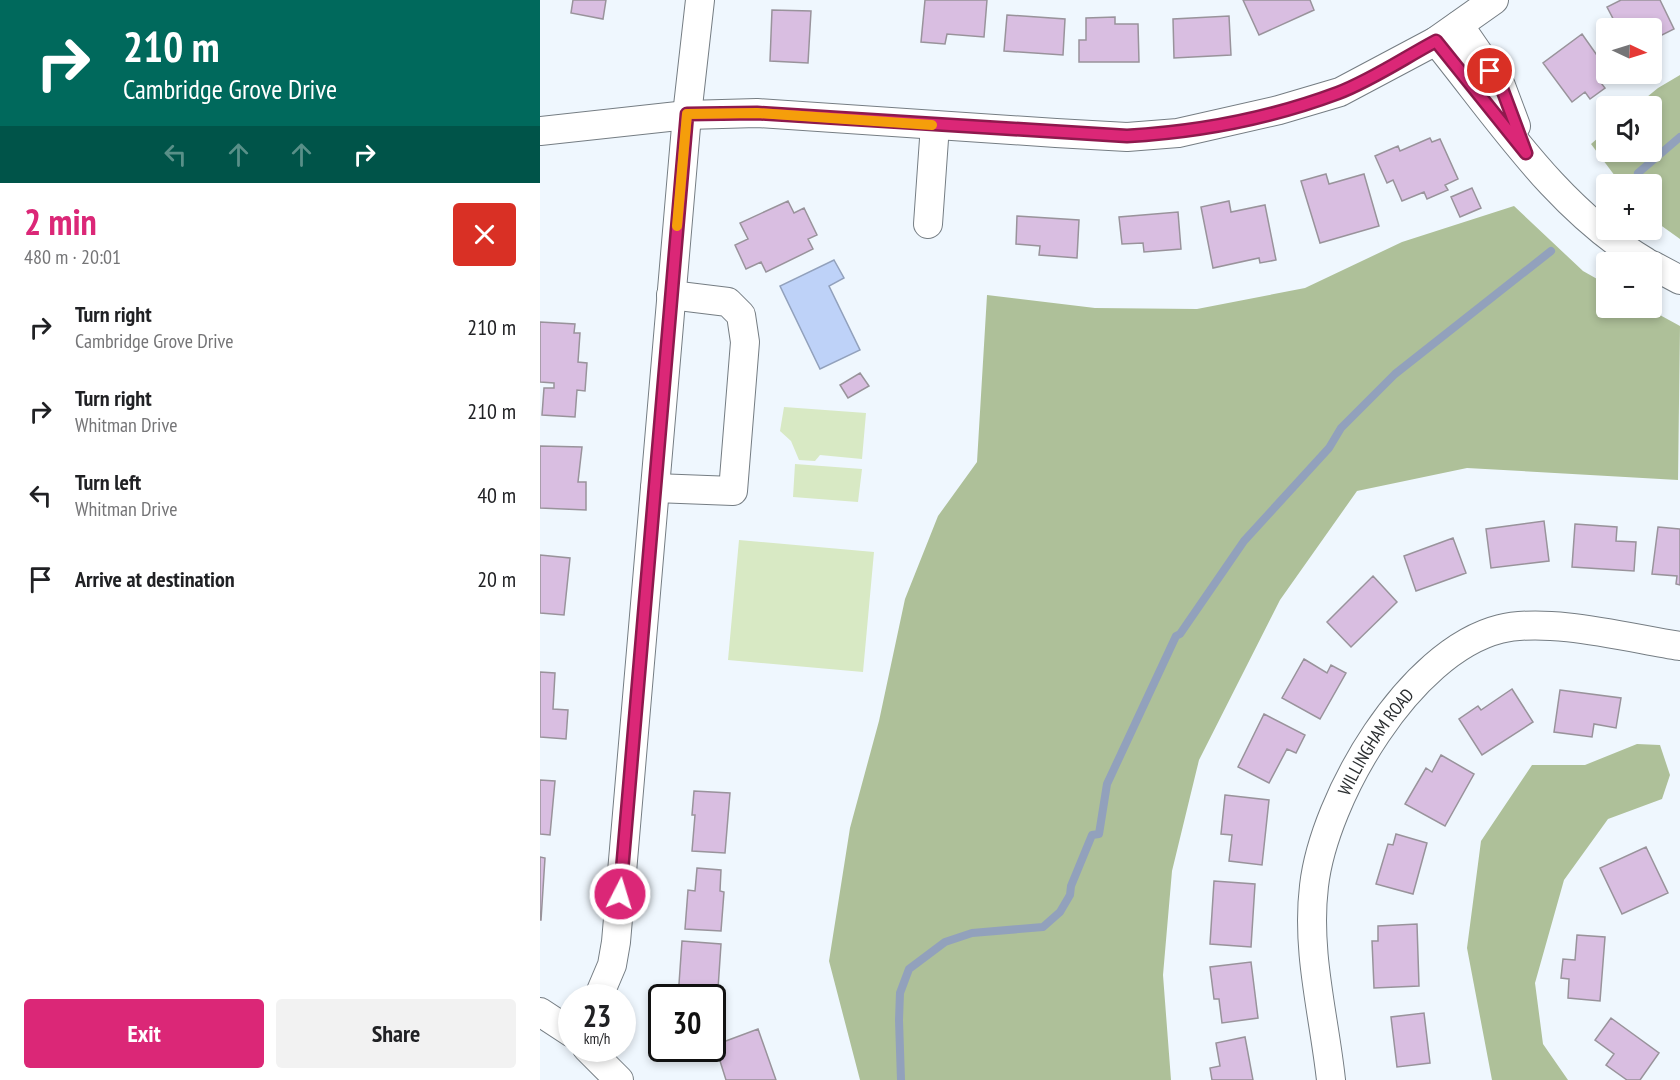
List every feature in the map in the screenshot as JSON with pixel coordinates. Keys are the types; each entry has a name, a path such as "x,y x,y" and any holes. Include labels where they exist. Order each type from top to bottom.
{"street":[{"path":"604,984 612,965 616,942 687,114 700,0"},
{"path":"540,131 687,114 757,113 1127,136 1178,133 1280,110 1340,92 1436,41 1494,0"},
{"path":"1459,25 1501,86 1526,153"},
{"path":"1436,41 1547,181 1577,212 1632,252"},
{"path":"928,224 935,125"},
{"path":"1662,271 1680,280"},
{"path":"655,489 733,491 745,342 741,315 728,302 671,295"},
{"name":"WILLINGHAM ROAD","path":"1331,1080 1316,982 1312,933 1314,885 1340,797 1379,730 1414,685 1439,660 1469,640 1500,629 1532,625 1557,627 1680,646"},
{"path":"540,1012 558,1024"},
{"path":"601,1062 619,1080"}],"green space":[{"path":"1680,75 1680,239 1662,226 1662,174 1614,174 1604,162 1662,162 1662,96 1648,96"},
{"path":"1596,140 1596,151 1591,144"},
{"path":"1514,206 1583,271 1596,278 1596,318 1662,318 1662,316 1680,326 1678,480 1467,468 1357,491 1280,600 1199,760 1172,871 1163,975 1171,1080 860,1080 829,961 850,828 879,721 905,599 938,516 977,462 987,295 1095,308 1197,309 1305,288 1402,242"},
{"path":"784,407 866,413 862,459 820,455 815,461 799,460 791,441 780,431"},
{"path":"795,464 862,469 858,502 793,497"},
{"path":"739,540 874,552 863,672 728,660"},
{"path":"1637,744 1660,745 1670,775 1662,799 1608,819 1564,880 1535,983 1543,1044 1568,1080 1492,1080 1467,948 1481,841 1532,765 1585,765"}],"water":[{"path":"834,260 844,278 829,286 860,350 820,369 780,286"}],"building":[{"path":"573,0 606,0 603,19 571,13"},
{"path":"925,0 987,0 984,37 947,34 945,44 921,42"},
{"path":"1243,0 1310,0 1314,10 1259,35"},
{"path":"1621,0 1660,0 1674,29 1662,35 1662,18 1613,18 1607,7"},
{"path":"772,10 811,11 808,63 770,61"},
{"path":"1007,15 1065,19 1063,55 1004,51"},
{"path":"1229,16 1231,55 1174,58 1173,19"},
{"path":"1115,17 1115,24 1138,24 1139,62 1079,62 1079,40 1086,40 1086,18"},
{"path":"1582,34 1596,54 1596,84 1602,84 1605,88 1590,99 1585,92 1572,102 1543,63"},
{"path":"1430,138 1432,142 1440,139 1458,179 1445,185 1448,190 1427,199 1424,192 1402,201 1393,180 1387,183 1375,156 1398,146 1400,151"},
{"path":"1326,174 1329,184 1364,174 1379,226 1320,243 1301,181"},
{"path":"1472,188 1481,208 1460,217 1451,197"},
{"path":"788,201 794,213 804,208 817,235 808,239 813,249 766,272 761,262 746,269 735,245 748,239 740,223"},
{"path":"1229,201 1231,212 1265,205 1276,260 1260,263 1259,258 1213,268 1201,207"},
{"path":"1178,212 1181,249 1144,252 1143,243 1122,244 1119,217"},
{"path":"1017,216 1079,220 1077,258 1039,255 1040,246 1016,244"},
{"path":"540,322 575,324 574,333 580,333 578,362 587,363 585,391 577,390 575,417 542,415 544,388 554,388 554,383 540,382"},
{"path":"860,373 869,386 848,398 840,385"},
{"path":"540,446 582,447 578,482 586,482 586,510 540,508"},
{"path":"1544,521 1549,561 1491,568 1486,529"},
{"path":"1575,524 1617,527 1616,541 1636,542 1634,571 1572,567"},
{"path":"1658,527 1680,529 1680,585 1676,584 1677,576 1652,574"},
{"path":"1453,538 1466,573 1416,591 1404,556"},
{"path":"540,555 570,558 564,615 540,613"},
{"path":"1373,576 1397,602 1351,647 1327,622"},
{"path":"1304,659 1327,673 1331,665 1346,673 1320,719 1282,698"},
{"path":"540,672 555,673 553,709 568,710 566,739 540,737"},
{"path":"1512,689 1533,722 1482,755 1459,719 1478,706 1481,710"},
{"path":"1560,690 1621,698 1616,728 1594,724 1592,737 1554,732"},
{"path":"1264,714 1305,735 1296,753 1287,749 1269,783 1238,767"},
{"path":"1441,755 1474,774 1445,826 1405,804 1426,768 1432,772"},
{"path":"540,780 555,781 550,835 540,834"},
{"path":"694,791 730,793 725,853 692,851"},
{"path":"1225,795 1269,800 1262,865 1229,861 1232,835 1221,834"},
{"path":"1396,834 1427,843 1413,894 1376,884 1388,844 1393,845"},
{"path":"1646,847 1668,893 1622,914 1600,868"},
{"path":"540,857 545,858 541,920 540,920"},
{"path":"697,868 721,870 720,891 724,892 721,931 685,929 688,890 695,891"},
{"path":"1214,881 1255,884 1251,947 1210,944"},
{"path":"1417,924 1419,986 1374,988 1372,941 1378,941 1378,926"},
{"path":"1577,935 1605,937 1600,1001 1568,998 1569,979 1561,978 1563,959 1575,960"},
{"path":"682,941 721,944 718,984 679,984"},
{"path":"1251,962 1258,1018 1222,1023 1219,999 1214,999 1210,967"},
{"path":"1424,1013 1430,1063 1397,1067 1391,1017"},
{"path":"1611,1018 1659,1053 1640,1080 1627,1080 1606,1065 1614,1054 1595,1040"},
{"path":"758,1029 776,1080 726,1080 720,1062 726,1062 726,1041"},
{"path":"1245,1037 1253,1080 1212,1080 1210,1068 1220,1066 1216,1043"}],"waterway":[{"path":"1638,173 1680,137"},
{"path":"901,1080 900,993 909,969 945,942 972,933 1043,927 1060,912 1070,895 1071,886 1092,835 1099,834 1107,784 1176,636 1180,634 1244,541 1329,448 1341,428 1395,374 1551,251"}],"slow traffic":[{"path":"677,226 687,114 757,113 932,125"}],"route":[{"path":"620,894 687,114 757,113 1127,136 1178,133 1280,110 1340,92 1436,41 1526,153 1501,86 1490,71"}]}
